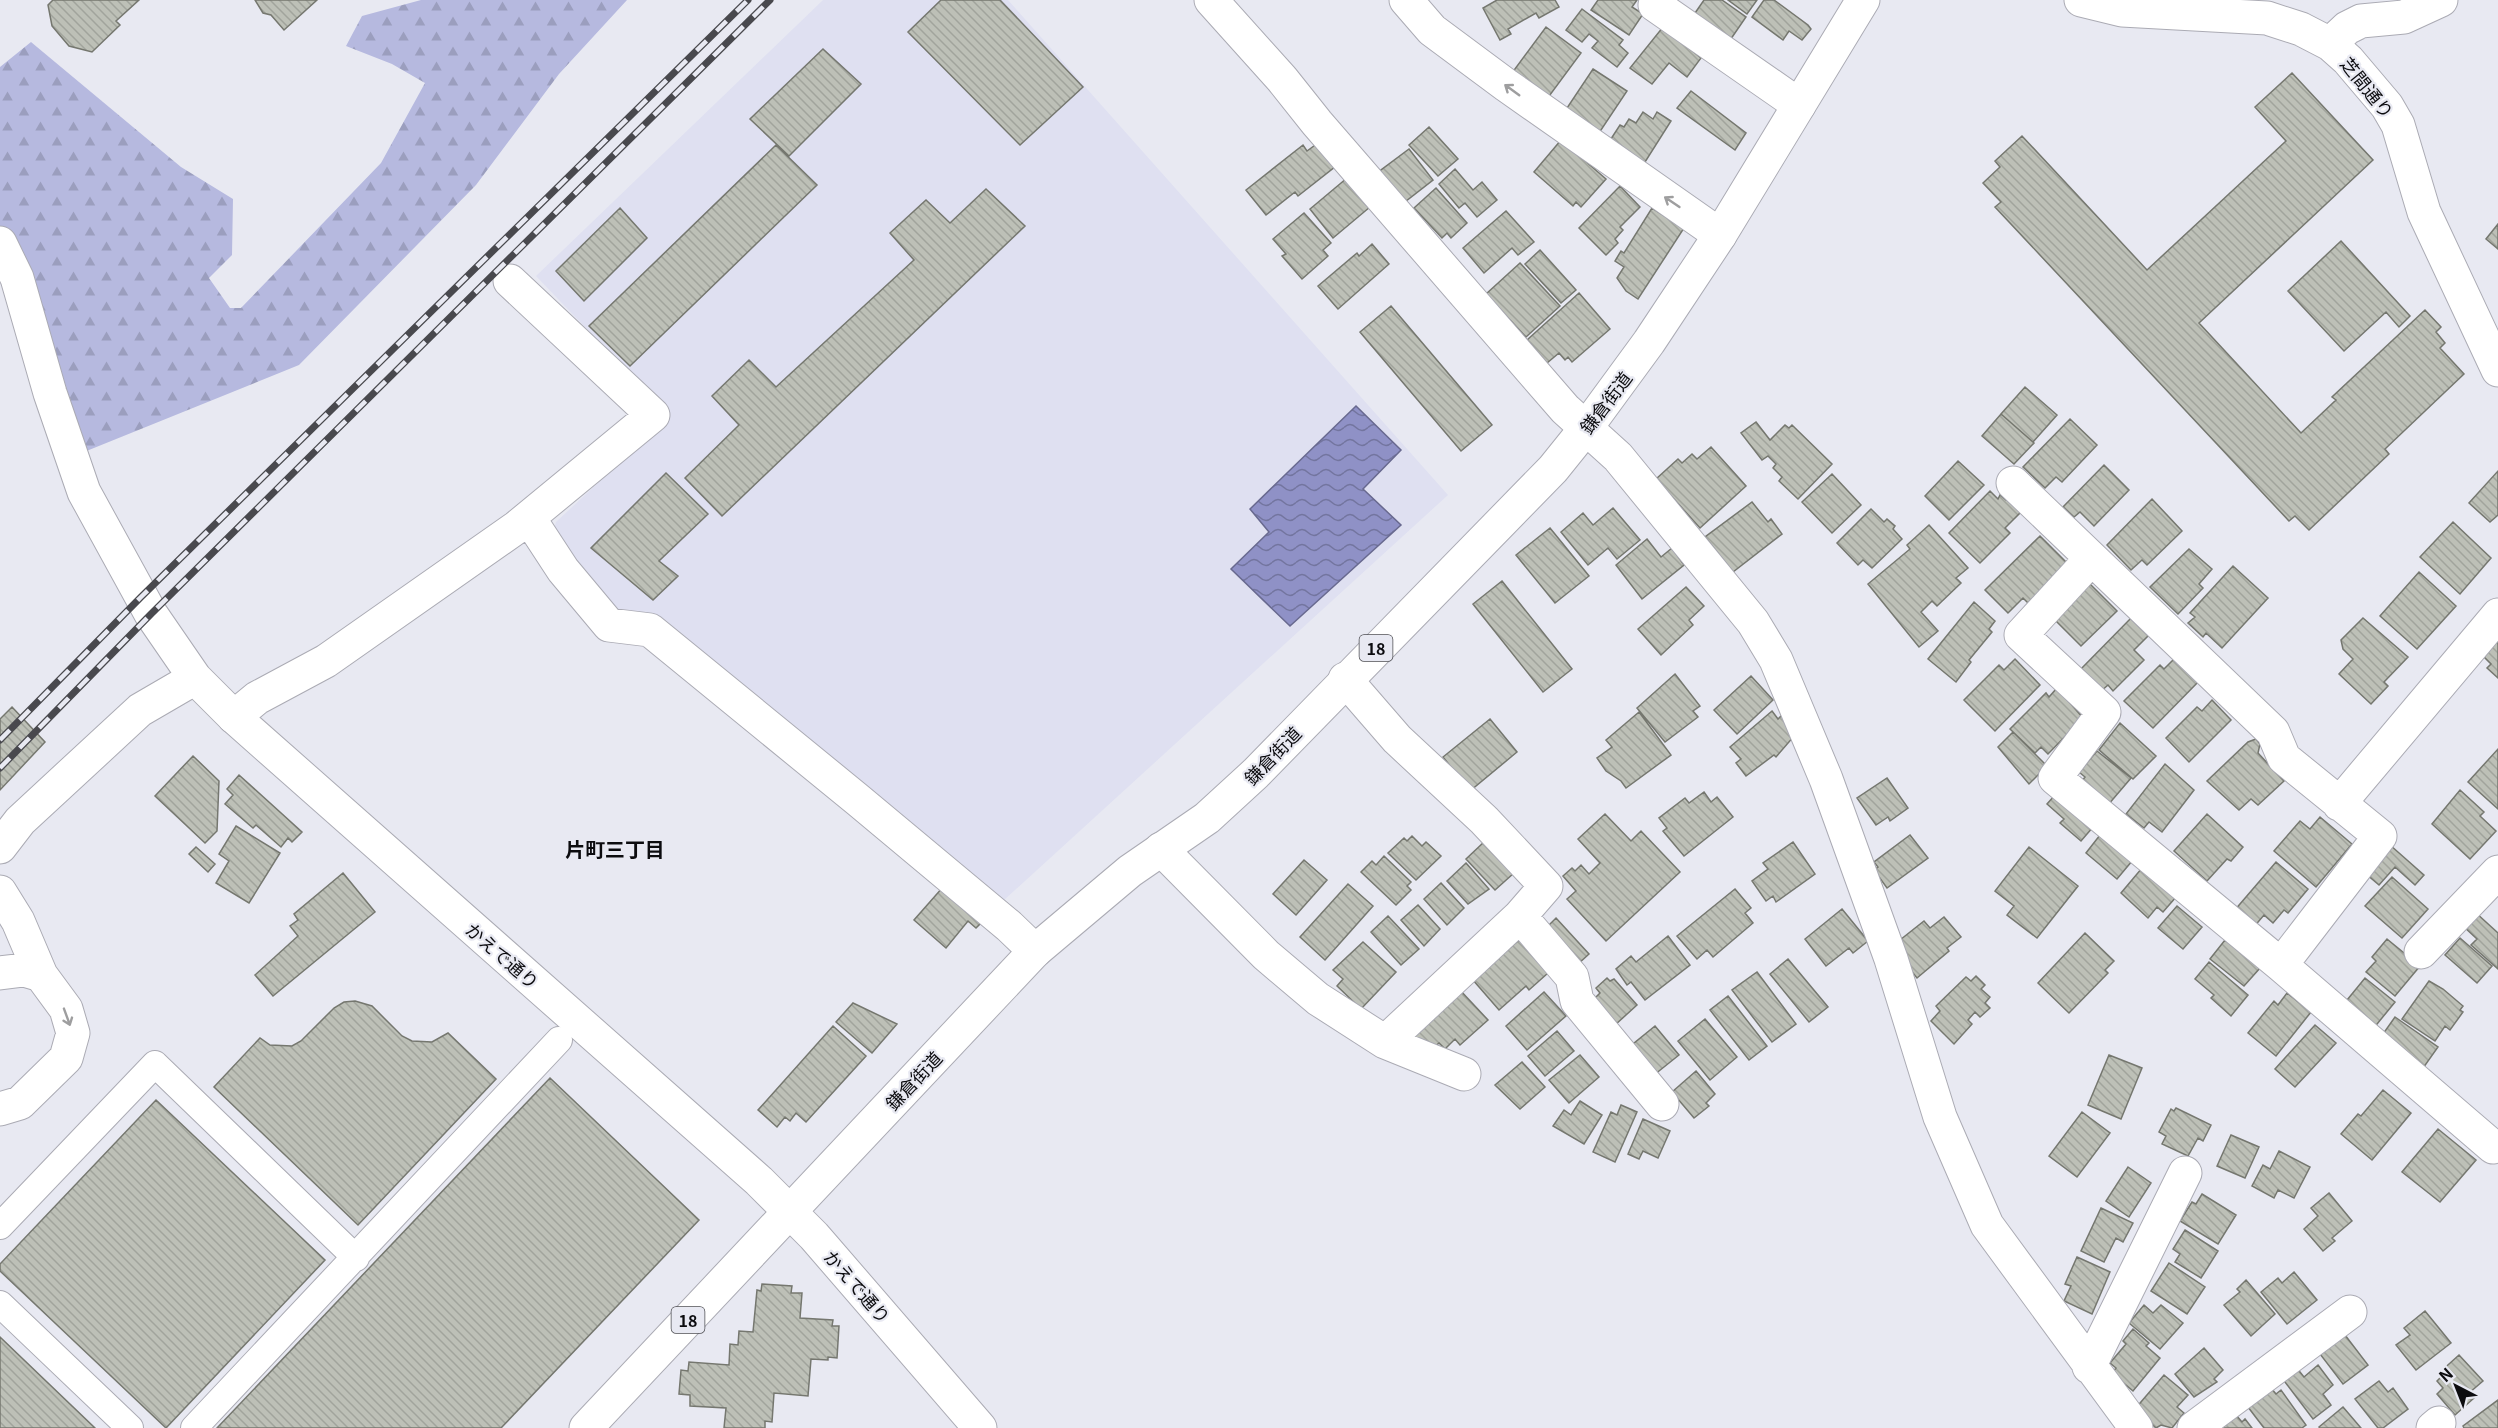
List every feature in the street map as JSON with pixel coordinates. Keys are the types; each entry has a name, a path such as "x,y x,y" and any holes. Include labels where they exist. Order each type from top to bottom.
{"street":[{"path":"1211,0 1282,79 1325,132 1557,400 1618,457 1753,622 1776,660 1826,779 1879,925 1940,1118 1987,1225 2136,1428"},
{"path":"1406,0 1432,30 1506,86 1720,235"},
{"name":"鎌倉街道","path":"586,1428 1035,951 1072,917 1161,849 1207,818 1256,773 1345,679 1553,469 1649,342 1720,235 1863,0"},
{"name":"芝間通り","path":"2081,0 2122,10 2267,18 2301,29 2330,44 2366,79 2398,125 2424,212 2498,370"},
{"path":"2330,44 2347,28 2361,21 2404,17 2442,0"},
{"path":"1655,5 1799,105"},
{"name":"かえで通り","path":"0,243 17,278 50,393 84,492 146,605 195,678 234,717 690,1120 790,1213 814,1236 980,1428"},
{"path":"234,717 257,698 326,661 529,518 653,415 510,281"},
{"path":"2013,483 2273,732 2284,758 2380,836 2281,965"},
{"path":"529,518 563,570 609,625 650,630 1010,926 1035,951"},
{"path":"2091,558 2021,635 2104,712 2055,778 2281,965 2493,1147"},
{"path":"2339,804 2498,615"},
{"path":"0,847 20,821 140,710 195,678"},
{"path":"1345,679 1397,739 1484,820 1546,886 1520,916 1385,1042"},
{"path":"1161,849 1266,955 1318,999 1385,1042 1464,1074"},
{"path":"2421,952 2498,872"},
{"path":"0,892 18,921 41,975 66,1010 73,1033 66,1058 20,1103 0,1108"},
{"path":"1520,916 1572,977 1577,1001 1662,1104"},
{"path":"0,973 24,970 41,975"},
{"path":"194,1428 559,1040"},
{"path":"0,1226 155,1064 356,1258"},
{"path":"2089,1367 2185,1173"},
{"path":"0,1304 130,1428"},
{"path":"2194,1428 2350,1312"}],"shaded area":[{"path":"823,0 1008,0 1448,495 1003,901 648,614 609,608 553,533 556,522 670,416 536,276"}],"green space":[{"path":"421,0 627,0 559,74 476,185 299,365 84,452 0,235 0,67 31,42 181,167 233,199 232,255 209,278 230,308 241,308 381,163 425,83 392,64 346,46 362,16"}],"water":[{"path":"1356,406 1401,450 1363,489 1401,525 1290,626 1231,569 1269,532 1250,509"}],"building":[{"path":"53,0 139,0 116,21 120,25 92,52 69,46 52,26 48,5"},
{"path":"255,0 317,0 284,30 271,15 263,13"},
{"path":"941,0 1000,0 1083,87 1020,145 908,32"},
{"path":"1497,0 1555,0 1559,7 1539,18 1536,13 1508,29 1511,34 1500,40 1483,8"},
{"path":"1598,0 1637,0 1632,7 1643,14 1629,35 1591,10"},
{"path":"1704,0 1722,0 1746,17 1726,46 1693,16"},
{"path":"1728,0 1757,0 1747,14"},
{"path":"1764,0 1774,0 1811,29 1802,40 1789,31 1783,40 1752,17"},
{"path":"1582,9 1623,40 1619,45 1628,53 1617,67 1592,48 1598,41 1589,34 1582,42 1566,30"},
{"path":"1546,27 1581,53 1544,103 1509,77"},
{"path":"1663,27 1701,58 1687,77 1669,63 1652,84 1630,68"},
{"path":"823,49 861,84 789,156 750,119"},
{"path":"1593,69 1627,91 1597,136 1563,114"},
{"path":"2292,73 2373,160 2199,323 2301,433 2336,400 2332,397 2425,310 2441,327 2436,332 2445,343 2440,348 2464,374 2385,449 2389,454 2309,530 2295,516 2289,521 1995,207 2001,202 1983,183 2000,167 1995,161 2022,136 2147,270 2286,141 2255,107"},
{"path":"1691,91 1746,133 1735,150 1677,108"},
{"path":"1643,112 1653,119 1657,112 1671,121 1640,170 1605,148 1620,125 1624,127 1629,119 1636,123"},
{"path":"1429,127 1458,159 1438,176 1409,145"},
{"path":"1561,140 1606,179 1581,207 1576,202 1573,206 1534,172"},
{"path":"1318,143 1336,166 1298,196 1295,192 1266,215 1246,190 1303,145 1307,151"},
{"path":"776,145 817,185 630,366 589,326"},
{"path":"1409,149 1433,180 1401,205 1377,173"},
{"path":"1455,169 1473,190 1482,182 1497,200 1477,217 1465,203 1459,208 1439,184"},
{"path":"1347,178 1370,207 1333,238 1310,209"},
{"path":"1620,186 1640,207 1620,227 1623,230 1615,239 1618,243 1606,255 1579,228"},
{"path":"1436,188 1467,223 1451,238 1447,233 1442,238 1414,208"},
{"path":"986,189 1025,226 722,516 685,478 739,425 712,396 749,360 776,387 914,260 890,233 926,200 950,223"},
{"path":"620,208 647,238 584,301 556,271"},
{"path":"1652,208 1684,228 1638,299 1626,291 1617,278 1624,267 1615,261 1621,251 1624,253"},
{"path":"1506,211 1534,242 1518,255 1512,248 1484,273 1463,248"},
{"path":"1304,213 1331,243 1323,250 1328,256 1302,279 1282,256 1286,254 1273,239"},
{"path":"2498,224 2498,249 2486,239"},
{"path":"2341,241 2410,316 2399,327 2386,312 2344,351 2288,291"},
{"path":"1372,244 1389,264 1338,309 1318,286 1357,253 1359,256"},
{"path":"1540,250 1576,290 1561,303 1525,264"},
{"path":"1520,263 1560,306 1526,337 1486,294"},
{"path":"1579,293 1610,329 1572,362 1568,357 1565,360 1559,353 1547,363 1527,340"},
{"path":"1391,306 1492,425 1461,451 1360,332"},
{"path":"2025,387 2057,415 2033,442 2001,414"},
{"path":"2001,414 2034,443 2014,464 1982,436"},
{"path":"2070,419 2097,445 2062,482 2056,477 2045,488 2023,467"},
{"path":"1756,422 1770,440 1785,425 1789,428 1792,425 1832,464 1798,499 1779,481 1782,477 1773,468 1776,464 1768,456 1762,460 1741,433"},
{"path":"1711,447 1746,486 1700,528 1656,479 1678,459 1682,463 1692,454 1697,459"},
{"path":"1958,461 1984,485 1949,520 1925,496"},
{"path":"2104,465 2129,490 2094,526 2080,512 2074,517 2063,507"},
{"path":"2498,471 2498,515 2490,522 2469,503"},
{"path":"666,473 708,514 659,561 678,576 653,600 591,548"},
{"path":"1832,474 1861,505 1832,533 1802,502"},
{"path":"1990,491 1998,499 2000,495 2006,500 2010,496 2023,510 2005,528 2010,533 1980,563 1949,533"},
{"path":"2152,499 2182,531 2147,565 2142,560 2131,570 2107,545"},
{"path":"1752,502 1768,522 1771,519 1782,534 1733,572 1705,537"},
{"path":"1613,508 1640,540 1617,559 1608,548 1588,565 1561,532 1583,513 1593,525"},
{"path":"1871,509 1884,522 1887,519 1895,526 1893,529 1902,539 1872,568 1863,560 1858,565 1837,543"},
{"path":"2453,522 2491,558 2460,594 2420,557"},
{"path":"1929,525 1968,568 1956,578 1961,583 1937,606 1932,601 1921,612 1938,631 1919,647 1868,584 1910,549 1907,545"},
{"path":"1550,528 1589,576 1555,603 1516,555"},
{"path":"2040,536 2068,564 2028,603 2023,598 2008,613 1985,590"},
{"path":"1647,539 1661,557 1672,548 1684,565 1642,599 1616,565"},
{"path":"2189,549 2212,569 2199,584 2203,588 2178,614 2150,587"},
{"path":"2233,566 2268,598 2222,648 2206,633 2203,637 2188,623 2195,617 2190,613"},
{"path":"2419,572 2456,606 2417,649 2380,616"},
{"path":"1502,581 1572,669 1543,692 1473,604"},
{"path":"2089,583 2117,611 2081,646 2053,618"},
{"path":"1686,587 1704,606 1689,620 1693,625 1661,655 1638,629"},
{"path":"1974,602 1995,621 1989,629 1992,632 1969,660 1971,662 1956,682 1928,659"},
{"path":"2134,615 2152,632 2134,650 2144,660 2113,691 2108,685 2100,692 2079,671"},
{"path":"2363,618 2408,657 2384,682 2388,686 2371,704 2339,674 2353,659 2343,649 2341,640"},
{"path":"2493,638 2498,643 2498,678 2487,668 2491,664 2479,652"},
{"path":"2176,657 2200,680 2153,728 2124,701 2160,665 2164,669"},
{"path":"2015,659 2040,685 1995,731 1964,700 1999,665 2004,670"},
{"path":"1675,674 1700,706 1693,711 1698,717 1665,742 1637,708"},
{"path":"1751,676 1773,700 1737,734 1714,710"},
{"path":"2057,688 2083,718 2048,754 2041,747 2035,753 2010,729 2046,693 2049,697"},
{"path":"2212,700 2231,720 2189,762 2166,738 2197,707 2202,711"},
{"path":"12,707 45,742 0,790 0,719"},
{"path":"1772,711 1778,719 1783,714 1795,735 1776,757 1774,755 1746,776 1736,763 1741,759 1730,747"},
{"path":"1639,712 1671,755 1626,788 1621,781 1606,771 1597,758 1612,747 1606,740"},
{"path":"1490,719 1517,752 1470,791 1443,757"},
{"path":"2120,723 2156,756 2133,779 2099,750"},
{"path":"2013,732 2047,766 2029,784 1998,747"},
{"path":"2256,739 2260,744 2258,753 2284,781 2258,805 2251,799 2239,810 2207,781 2248,742"},
{"path":"2498,749 2498,809 2468,782"},
{"path":"2097,751 2131,778 2108,805 2081,782 2085,777 2079,772"},
{"path":"193,756 219,781 217,831 205,843 155,796"},
{"path":"2165,764 2194,790 2162,832 2149,822 2144,828 2126,814"},
{"path":"239,775 302,832 292,842 288,838 281,847 256,825 253,828 225,804 233,795 227,789"},
{"path":"1887,778 1908,808 1890,821 1888,817 1876,825 1857,798"},
{"path":"2460,790 2484,812 2480,816 2496,831 2470,859 2432,824"},
{"path":"1704,792 1711,802 1717,797 1733,817 1684,856 1663,831 1667,828 1659,818 1685,798 1689,803"},
{"path":"2055,795 2093,827 2081,841 2060,823 2064,819 2047,804"},
{"path":"1605,814 1631,841 1641,831 1680,872 1606,941 1567,899 1576,891 1563,876 1572,868 1575,871 1581,865 1589,874 1600,863 1578,839"},
{"path":"2207,814 2243,847 2231,861 2227,859 2207,881 2174,851"},
{"path":"2320,817 2352,844 2316,887 2274,851 2300,821 2310,829"},
{"path":"236,826 280,853 249,903 216,883 229,861 219,854"},
{"path":"1910,835 1928,858 1887,888 1874,870 1878,867 1874,862"},
{"path":"2100,835 2132,861 2117,879 2086,853"},
{"path":"1412,836 1422,846 1426,842 1441,856 1416,880 1388,853 1404,838 1407,841"},
{"path":"1485,841 1514,873 1495,890 1466,859"},
{"path":"1793,842 1815,874 1776,902 1773,896 1766,901 1752,881 1768,869 1763,863"},
{"path":"2390,845 2424,875 2415,885 2395,867 2379,885 2366,874"},
{"path":"196,847 215,864 208,872 189,854"},
{"path":"2029,847 2078,886 2037,938 2007,915 2014,906 1995,891"},
{"path":"1384,856 1411,882 1407,886 1411,890 1396,905 1361,872 1372,861 1376,865"},
{"path":"1304,860 1327,880 1296,915 1273,894"},
{"path":"2276,862 2308,889 2288,913 2284,910 2273,923 2264,915 2253,928 2234,911"},
{"path":"1466,863 1489,889 1468,904 1447,881"},
{"path":"2142,868 2176,897 2163,912 2157,907 2148,918 2121,893"},
{"path":"343,873 375,912 273,996 255,975 298,936 290,926 298,920 294,914"},
{"path":"2392,877 2428,909 2402,938 2365,906"},
{"path":"1441,883 1464,908 1447,925 1424,899"},
{"path":"1348,884 1373,906 1325,960 1300,937"},
{"path":"943,887 982,922 976,928 968,921 946,948 914,920"},
{"path":"1735,889 1751,908 1745,913 1753,923 1713,957 1707,950 1697,959 1677,936"},
{"path":"1418,905 1440,929 1424,946 1401,920"},
{"path":"2177,906 2202,927 2183,949 2158,928"},
{"path":"1842,909 1868,941 1853,953 1849,948 1826,966 1805,939"},
{"path":"2475,912 2498,933 2498,969 2471,945 2477,939 2463,926"},
{"path":"1388,916 1419,949 1401,965 1371,932"},
{"path":"1944,917 1961,937 1947,948 1949,951 1917,978 1905,963 1900,940 1924,921 1930,928"},
{"path":"1556,918 1589,954 1577,965 1547,927"},
{"path":"2085,933 2114,961 2105,970 2108,973 2069,1013 2038,983"},
{"path":"1668,936 1690,965 1645,1000 1631,982 1627,985 1616,969 1631,956 1636,962"},
{"path":"2460,938 2492,966 2477,983 2445,955"},
{"path":"2387,939 2420,966 2395,996 2366,972 2376,961 2372,957"},
{"path":"1519,940 1548,973 1529,990 1526,986 1499,1010 1473,980"},
{"path":"2225,940 2260,968 2244,986 2210,959"},
{"path":"1363,942 1396,972 1361,1009 1337,986 1343,979 1333,970"},
{"path":"1788,959 1828,1007 1809,1022 1770,974"},
{"path":"2209,962 2248,995 2231,1016 2211,998 2214,995 2195,979"},
{"path":"1757,972 1796,1024 1772,1042 1732,990"},
{"path":"1976,976 1985,985 1981,989 1990,997 1985,1003 1990,1008 1980,1017 1975,1012 1968,1020 1972,1024 1954,1044 1931,1021 1940,1011 1936,1006 1966,977 1971,981"},
{"path":"1607,978 1610,981 1614,979 1637,1005 1615,1025 1593,1000 1600,993 1596,988"},
{"path":"2365,978 2395,1002 2373,1029 2343,1005"},
{"path":"2429,981 2443,989 2463,1006 2460,1010 2463,1012 2450,1030 2445,1026 2435,1041 2402,1019"},
{"path":"1459,989 1488,1020 1460,1045 1455,1039 1445,1049 1439,1043 1432,1049 1408,1036"},
{"path":"1544,992 1566,1016 1527,1050 1506,1026"},
{"path":"2287,993 2311,1012 2276,1056 2248,1033 2274,1001 2278,1005"},
{"path":"1728,996 1767,1046 1749,1060 1710,1010"},
{"path":"355,1001 372,1006 402,1036 412,1041 432,1042 448,1033 496,1079 358,1225 214,1087 260,1038 270,1045 292,1046 301,1041 334,1008 344,1002"},
{"path":"853,1003 897,1024 872,1053 836,1022"},
{"path":"2395,1017 2438,1047 2421,1071 2378,1041"},
{"path":"1705,1019 1737,1057 1710,1080 1678,1041"},
{"path":"2315,1025 2336,1043 2295,1087 2275,1069"},
{"path":"833,1026 866,1056 806,1122 796,1113 790,1121 785,1117 777,1127 758,1110"},
{"path":"1655,1026 1679,1055 1654,1075 1633,1044"},
{"path":"1557,1031 1574,1051 1545,1076 1528,1056"},
{"path":"1580,1055 1599,1077 1569,1103 1549,1080"},
{"path":"2109,1055 2142,1068 2121,1119 2088,1105"},
{"path":"1522,1062 1545,1087 1520,1109 1495,1085"},
{"path":"1696,1071 1715,1094 1706,1103 1709,1106 1694,1118 1672,1092"},
{"path":"550,1078 699,1220 501,1428 217,1428"},
{"path":"2383,1090 2411,1113 2372,1160 2341,1134 2358,1114 2361,1116"},
{"path":"156,1100 325,1260 166,1428 0,1271 0,1264"},
{"path":"1580,1101 1602,1115 1584,1144 1553,1126 1564,1110 1571,1115"},
{"path":"1621,1105 1637,1112 1615,1162 1593,1152 1611,1112 1617,1115"},
{"path":"2176,1108 2211,1125 2203,1141 2198,1138 2188,1156 2162,1144 2166,1136 2159,1132 2171,1109 2174,1111"},
{"path":"2082,1112 2110,1133 2077,1177 2049,1156"},
{"path":"1643,1119 1670,1131 1658,1158 1643,1151 1639,1159 1628,1154"},
{"path":"2438,1129 2476,1160 2440,1202 2402,1172"},
{"path":"2231,1135 2259,1147 2245,1178 2217,1166"},
{"path":"2279,1151 2310,1167 2294,1198 2278,1190 2274,1198 2252,1186 2263,1165 2270,1169"},
{"path":"2128,1167 2151,1183 2129,1217 2106,1201"},
{"path":"2329,1193 2352,1221 2332,1238 2335,1241 2323,1251 2304,1229 2318,1216 2311,1208"},
{"path":"2202,1194 2236,1215 2218,1244 2180,1221 2192,1202 2196,1204"},
{"path":"2101,1208 2133,1223 2123,1242 2116,1238 2104,1262 2081,1251"},
{"path":"2185,1230 2218,1251 2201,1278 2175,1262 2180,1254 2173,1249"},
{"path":"2077,1257 2110,1272 2092,1314 2064,1301 2071,1286 2065,1284"},
{"path":"2169,1263 2205,1287 2187,1314 2151,1291"},
{"path":"2294,1272 2317,1300 2287,1324 2261,1292 2278,1278 2282,1283"},
{"path":"2246,1280 2275,1314 2251,1336 2224,1305 2240,1292 2237,1289"},
{"path":"762,1284 792,1286 791,1293 802,1293 800,1318 833,1320 832,1326 839,1326 837,1358 811,1359 808,1396 774,1393 772,1422 765,1421 765,1428 724,1428 726,1408 690,1406 690,1395 679,1394 681,1370 688,1371 689,1362 729,1365 730,1344 738,1345 739,1331 753,1332 757,1290 761,1291"},
{"path":"2144,1305 2153,1313 2161,1305 2183,1323 2160,1349 2129,1323"},
{"path":"2425,1311 2451,1343 2416,1370 2396,1345 2410,1335 2404,1328"},
{"path":"2133,1329 2149,1343 2146,1346 2160,1358 2133,1391 2112,1373 2116,1368 2110,1363 2126,1344 2123,1341"},
{"path":"2345,1335 2368,1365 2343,1384 2320,1354"},
{"path":"0,1337 95,1428 0,1428"},
{"path":"2204,1348 2223,1370 2214,1379 2217,1382 2194,1397 2175,1374"},
{"path":"2459,1355 2483,1381 2469,1393 2474,1398 2455,1415 2437,1394 2443,1388 2437,1381 2442,1376 2439,1373"},
{"path":"2318,1365 2333,1385 2323,1394 2331,1405 2313,1419 2282,1378 2296,1367 2304,1377"},
{"path":"2164,1375 2188,1395 2177,1407 2184,1413 2172,1428 2161,1425 2156,1428 2135,1409"},
{"path":"2379,1381 2388,1392 2393,1388 2408,1409 2383,1428 2378,1428 2355,1399"},
{"path":"2271,1388 2276,1394 2281,1390 2306,1425 2302,1428 2264,1428 2248,1407"},
{"path":"2498,1400 2498,1428 2464,1428 2463,1426"},
{"path":"2343,1407 2361,1428 2319,1427"},
{"path":"2236,1415 2242,1422 2245,1419 2252,1428 2220,1428"}],"railway":[{"path":"0,740 141,597 748,0"},
{"path":"0,768 151,614 770,0"}],"district":[{"name":"片町三丁目","path":"615,848"}]}
